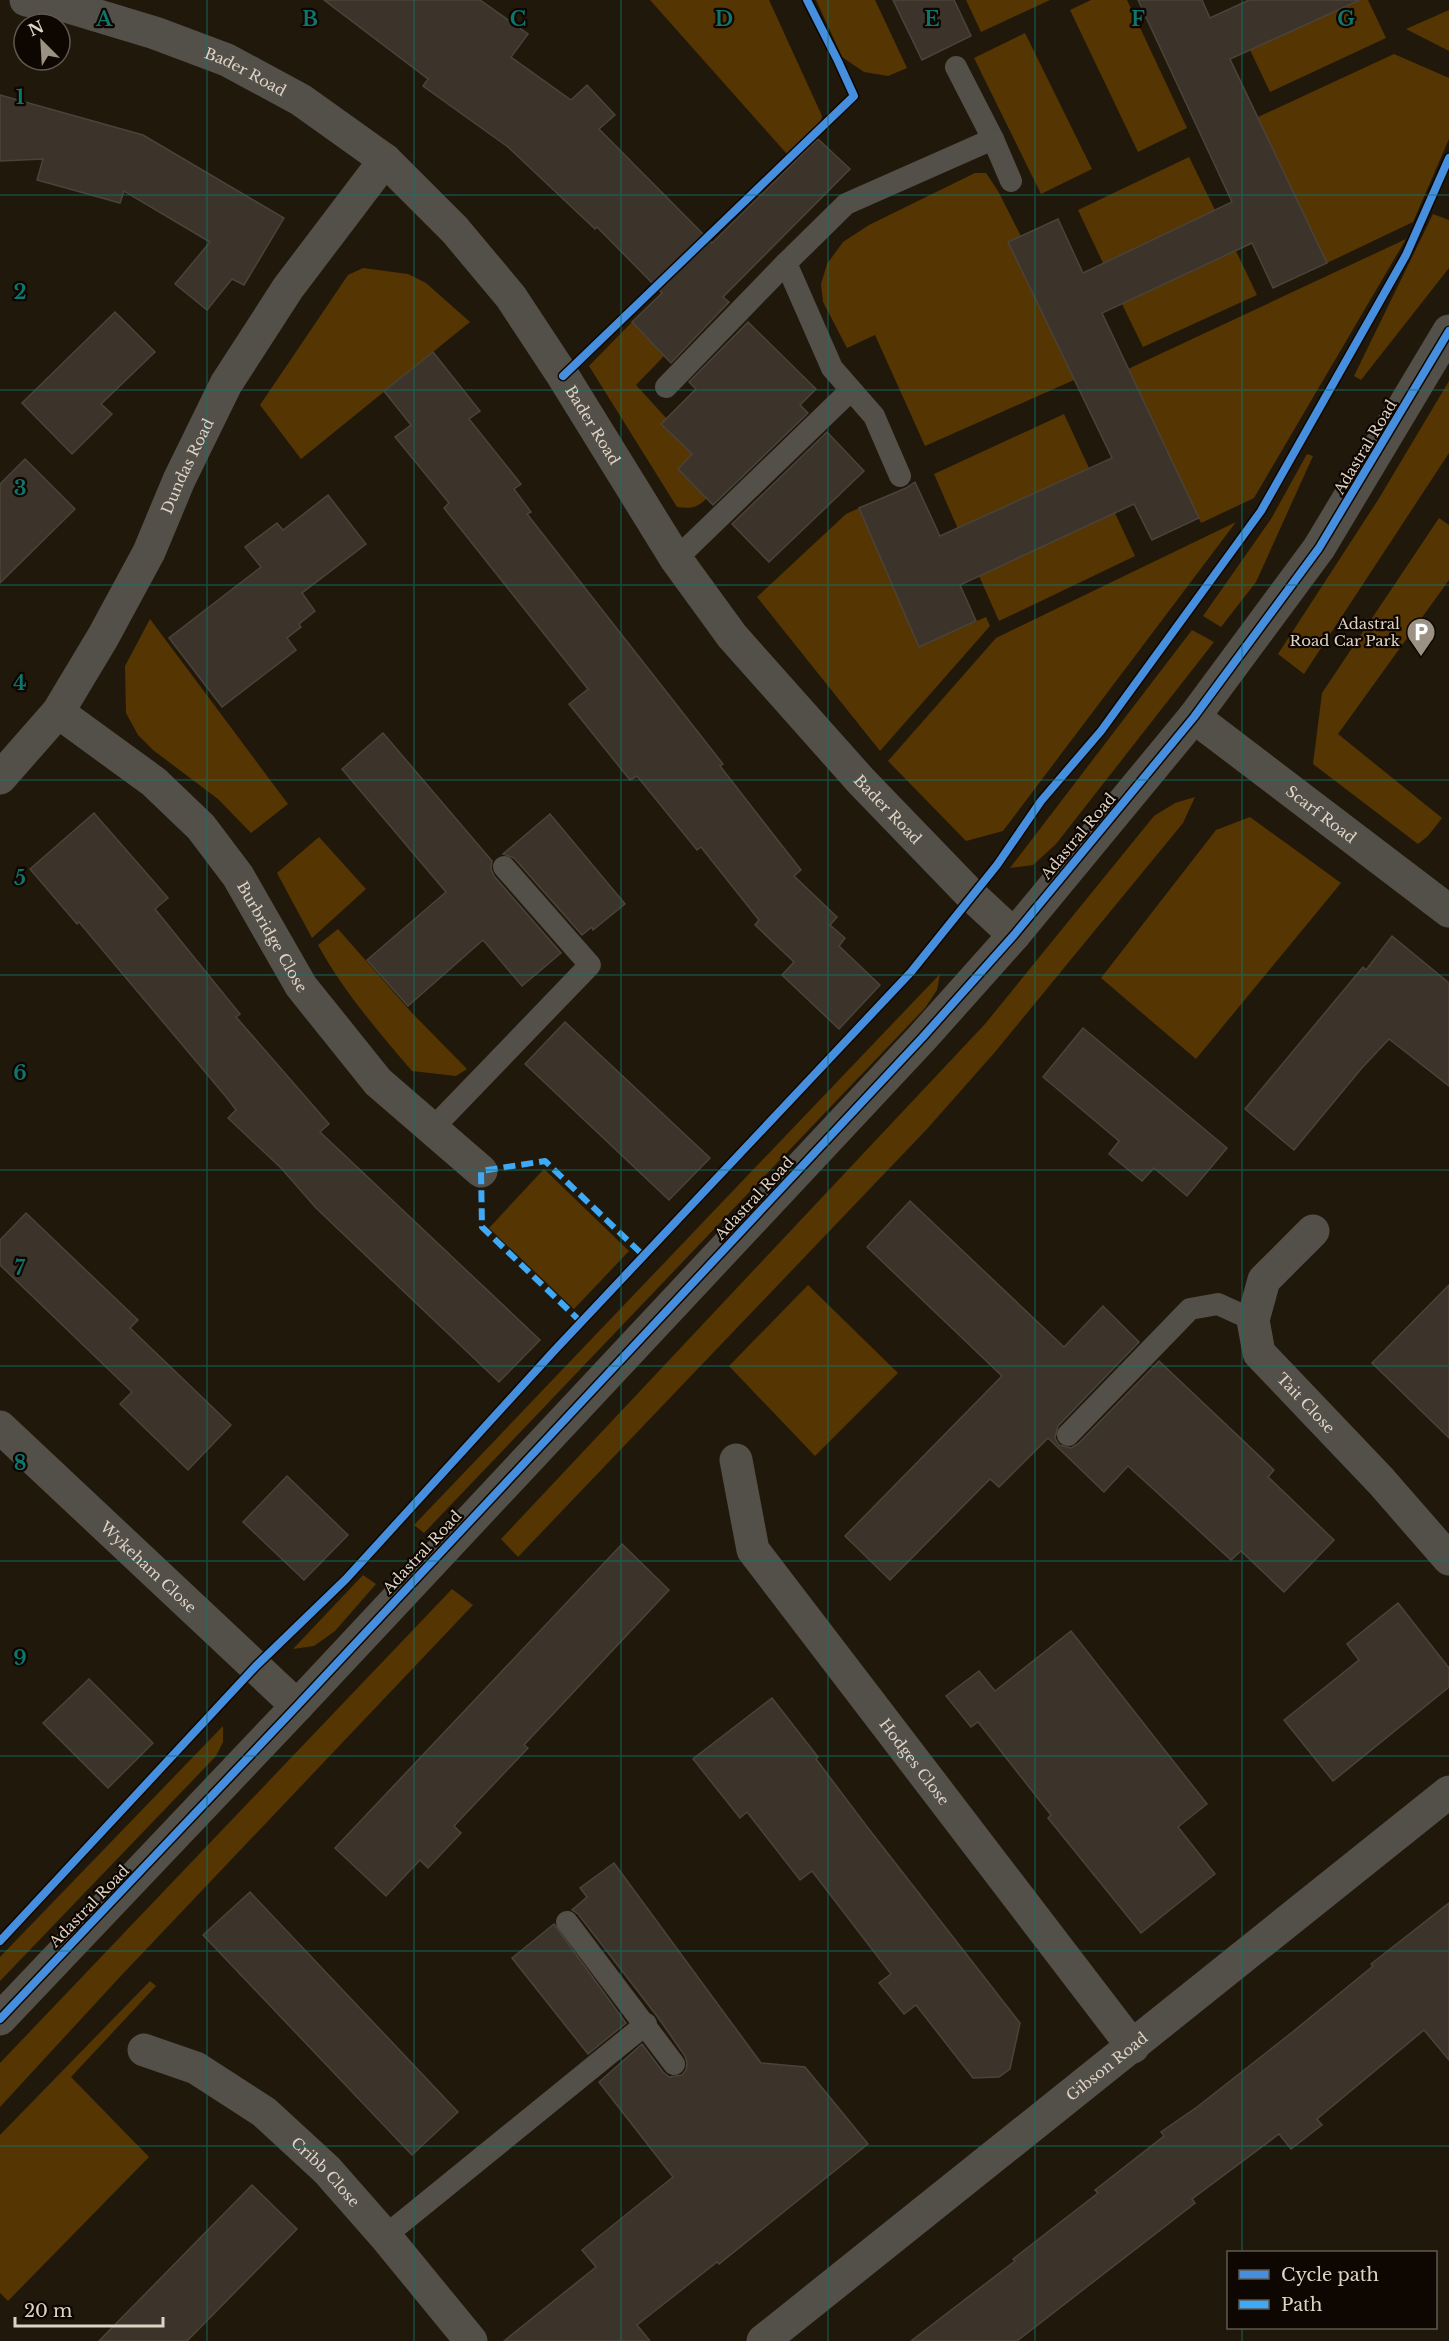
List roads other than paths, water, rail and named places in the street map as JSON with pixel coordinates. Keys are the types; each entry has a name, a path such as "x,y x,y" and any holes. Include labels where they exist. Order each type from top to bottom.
{"street":[{"name":"Bader Road","path":"26,0 59,4 155,33 227,60 301,100 385,160 455,230 511,297 563,376 676,559 732,636 861,781 972,896 1014,935"},
{"name":"Dundas Road","path":"0,778 58,712 103,637 148,552 179,480 226,384 288,288 385,160"},
{"name":"Adastral Road","path":"0,2019 297,1706 922,1038 1014,935 1194,717 1318,548 1421,381 1449,331"},
{"name":"Burbridge Close","path":"58,712 154,782 201,827 238,876 301,986 378,1082 481,1171"},
{"name":"Scarf Road","path":"1194,717 1449,911"},
{"name":"Tait Close","path":"1313,1231 1264,1280 1253,1320 1259,1353 1381,1481 1449,1559"},
{"name":"Wykeham Close","path":"0,1427 297,1706"},
{"name":"Hodges Close","path":"736,1460 753,1550 1133,2047"},
{"name":"Gibson Road","path":"764,2341 1449,1792"},
{"name":"Cribb Close","path":"144,2050 196,2068 264,2112 327,2170 385,2236 471,2341"}],"lane":[{"path":"956,67 993,139 1011,181"},
{"path":"666,387 846,204 993,139"},
{"path":"786,263 832,368 873,416 900,476"},
{"path":"676,559 851,390"},
{"path":"432,1129 590,965 504,867"},
{"path":"1068,1435 1190,1309 1218,1304 1253,1320"},
{"path":"567,1922 674,2064"},
{"path":"385,2236 646,2024"}],"place":[{"name":"Adastral Road Car Park","path":"1421,658"}]}
